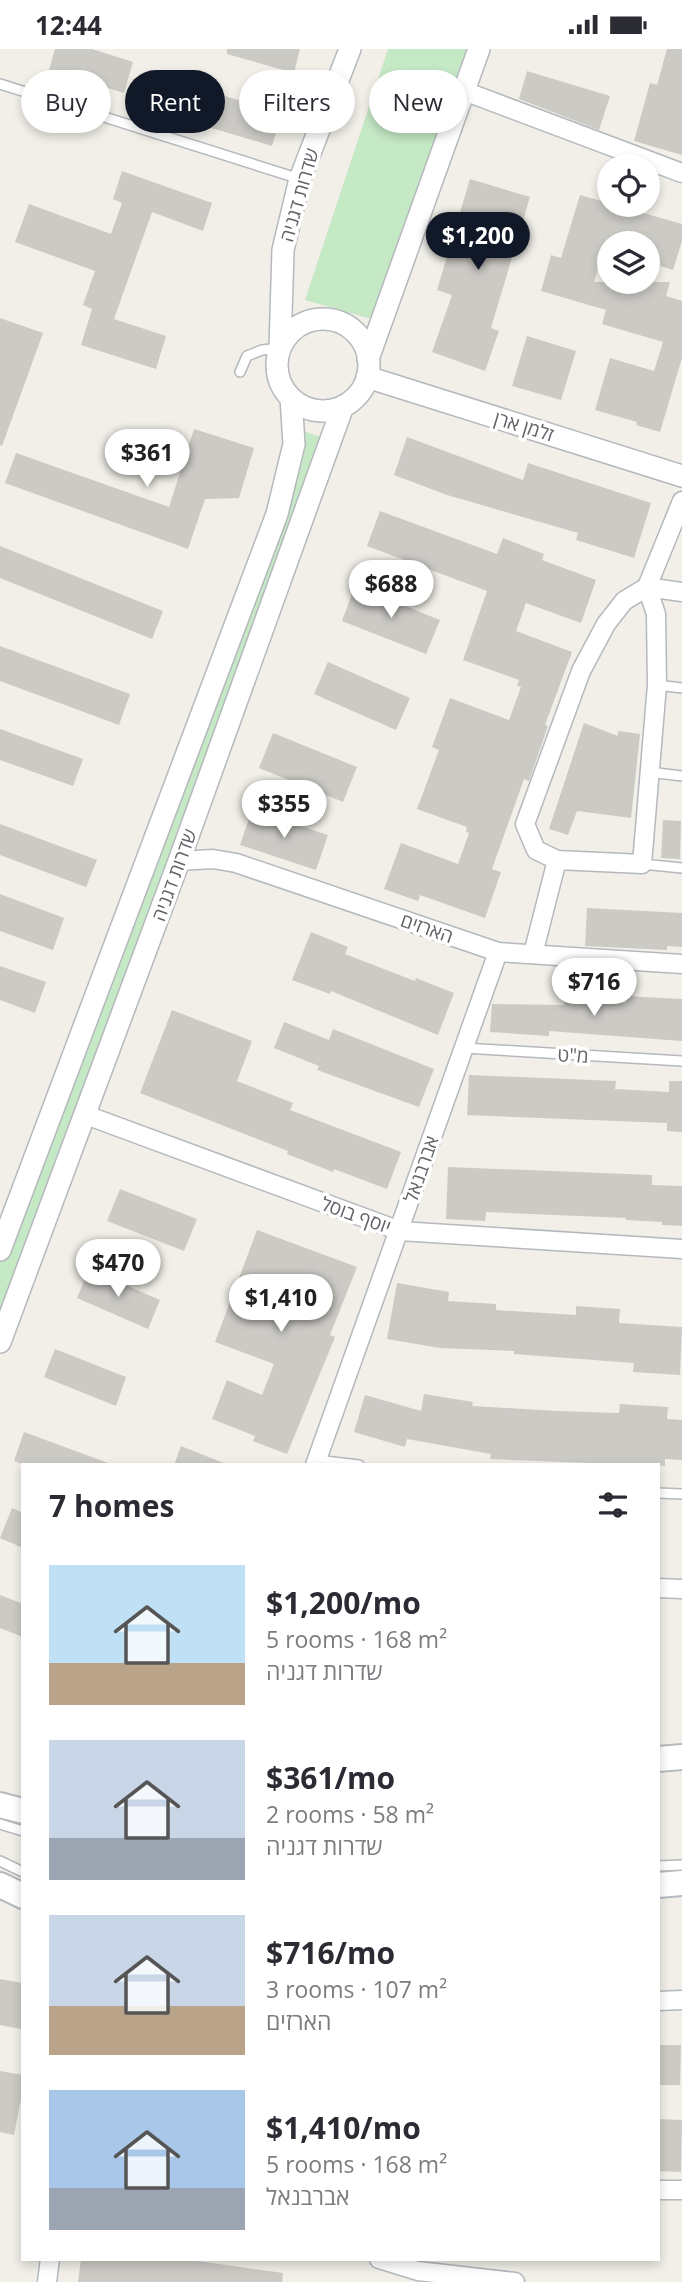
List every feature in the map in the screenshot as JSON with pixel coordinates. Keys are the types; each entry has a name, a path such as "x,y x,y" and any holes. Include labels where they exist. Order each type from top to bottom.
{"main road":[{"path":"660,1759 682,1757"},
{"path":"0,1805 21,1810"},
{"path":"660,1885 682,1883"},
{"path":"0,1885 21,1895"}],"street":[{"name":"שדרות דגניה","path":"0,1250 277,514 294,444 291,398 283,388 277,362 280,348 283,250 300,179 349,49"},
{"name":"שדרות דגניה","path":"467,83 479,49"},
{"path":"467,92 682,173"},
{"name":"שדרות דגניה","path":"0,1342 86,1115 343,406 362,389 449,133"},
{"path":"280,348 287,335 299,325 328,319 355,332 364,345 368,368"},
{"name":"זלמן ארן","path":"368,368 682,476"},
{"path":"291,398 316,410 343,406"},
{"path":"647,587 656,614 657,685 642,864 557,860 536,850 525,824 580,671 606,624 625,601 647,587 682,501"},
{"path":"647,587 682,592"},
{"name":"הארזים","path":"179,861 213,859 236,863 498,952 682,964"},
{"path":"533,954 557,860"},
{"name":"אברבנאל","path":"316,1462 498,952"},
{"name":"יוסף בוסל","path":"86,1115 400,1231 682,1249"},
{"path":"660,1588 682,1589"},
{"path":"660,2001 682,2000"},
{"path":"660,2190 682,2190"},
{"path":"47,2282 50,2261"},
{"path":"386,2261 418,2271 515,2282"}],"lane":[{"path":"0,84 300,179"},
{"path":"240,372 247,356 262,350 280,348"},
{"path":"657,685 682,688"},
{"path":"648,772 682,776"},
{"path":"642,864 682,868"},
{"name":"מ\"ט","path":"464,1048 682,1061"},
{"path":"660,1493 682,1494"},
{"path":"0,1824 21,1830"},
{"path":"0,1861 21,1871"},
{"path":"660,1866 682,1865"}],"green space":[{"path":"388,49 471,49 464,70 381,70"},
{"path":"369,106 369,133 441,133 375,320 305,300"},
{"path":"301,430 326,439 0,1334 0,1262 46,1142"}],"building":[{"path":"55,49 92,49 133,62 131,70 125,70 124,93 111,89 111,70 49,70"},
{"path":"227,49 300,49 295,70 283,70 227,54"},
{"path":"667,49 682,49 682,155 634,141 650,83 657,85"},
{"path":"527,71 610,96 599,130 519,99"},
{"path":"225,96 239,100 239,133 276,133 272,146 225,132"},
{"path":"122,171 212,203 203,231 152,212 114,319 166,336 156,369 81,345 92,309 83,305 95,271 15,242 29,204 111,234 122,203 113,199"},
{"path":"470,179 530,197 491,328 499,331 485,371 432,352 452,295 437,290"},
{"path":"580,195 597,200 597,217 657,217 682,224 682,241 673,270 660,266 660,231 597,231 597,272 594,282 597,282 597,294 660,294 660,282 670,282 666,296 682,301 682,358 660,432 595,410 610,358 654,371 663,342 602,324 606,310 541,291 551,255 561,258"},
{"path":"0,318 43,333 2,446 0,445"},
{"path":"527,336 576,351 561,400 512,386"},
{"path":"194,429 254,448 239,498 205,499 188,549 5,483 16,453 169,507"},
{"path":"407,437 523,480 528,463 651,503 634,558 576,540 578,533 447,495 394,475"},
{"path":"380,511 497,554 503,538 544,554 542,560 596,580 581,623 526,603 516,631 572,652 545,725 548,726 529,781 524,779 492,869 501,872 485,918 420,895 418,901 384,889 401,843 458,864 469,833 466,832 467,827 417,809 439,750 432,747 450,698 509,720 521,687 517,686 519,680 463,660 487,591 367,546"},
{"path":"0,546 163,611 152,639 0,578"},
{"path":"355,586 440,620 426,654 342,621"},
{"path":"0,646 130,694 119,725 0,681"},
{"path":"328,662 410,698 396,730 314,694"},
{"path":"584,723 618,736 618,731 640,734 631,818 577,811 568,835 549,829"},
{"path":"0,729 83,759 73,786 0,760"},
{"path":"273,733 357,767 343,802 259,768"},
{"path":"252,810 328,835 316,870 240,845"},
{"path":"663,820 681,821 680,859 661,858"},
{"path":"0,824 97,860 86,887 0,855"},
{"path":"0,894 64,918 53,950 0,931"},
{"path":"587,908 682,913 682,947 667,946 667,950 585,946"},
{"path":"311,932 348,947 345,954 454,993 438,1035 331,991 330,994 292,980"},
{"path":"0,966 46,982 35,1013 0,1000"},
{"path":"626,996 682,999 682,1041 549,1031 549,1036 490,1032 492,1004 564,1005 564,1000 626,1003"},
{"path":"172,1010 252,1041 237,1081 293,1103 290,1110 401,1152 387,1189 334,1169 333,1172 287,1154 288,1151 140,1093"},
{"path":"284,1022 329,1040 333,1029 434,1069 419,1107 317,1070 319,1066 274,1048"},
{"path":"469,1075 616,1081 615,1089 669,1092 669,1081 682,1081 682,1132 667,1131 667,1123 467,1115"},
{"path":"448,1167 652,1175 652,1185 682,1186 682,1226 626,1218 486,1212 485,1221 446,1219"},
{"path":"120,1189 197,1219 184,1251 107,1221"},
{"path":"257,1230 357,1267 330,1335 335,1337 287,1454 253,1441 255,1436 212,1419 227,1380 262,1395 274,1364 215,1342"},
{"path":"89,1269 160,1300 148,1329 77,1298"},
{"path":"397,1283 449,1292 448,1301 496,1304 496,1310 576,1315 576,1306 620,1309 619,1323 682,1327 680,1375 633,1372 634,1363 514,1354 514,1351 440,1348 387,1339"},
{"path":"55,1349 126,1377 116,1406 44,1377"},
{"path":"424,1394 473,1402 472,1406 557,1411 619,1413 620,1404 668,1407 667,1419 682,1420 682,1460 665,1459 665,1466 660,1466 660,1463 490,1459 491,1454 407,1439 405,1447 354,1432 365,1395 421,1411"},
{"path":"24,1432 108,1463 21,1464 14,1461"},
{"path":"181,1446 224,1463 175,1463"},
{"path":"12,1508 21,1512 21,1547 0,1538"},
{"path":"0,1595 21,1603 21,1636 0,1628"},
{"path":"0,1979 21,1983 21,2029 0,2025"},
{"path":"660,2045 681,2045 680,2085 660,2085"},
{"path":"0,2071 21,2075 21,2098 14,2135 0,2132"},
{"path":"660,2119 682,2120 681,2172 660,2171"},
{"path":"81,2261 197,2261 283,2273 282,2282 78,2282"}]}
